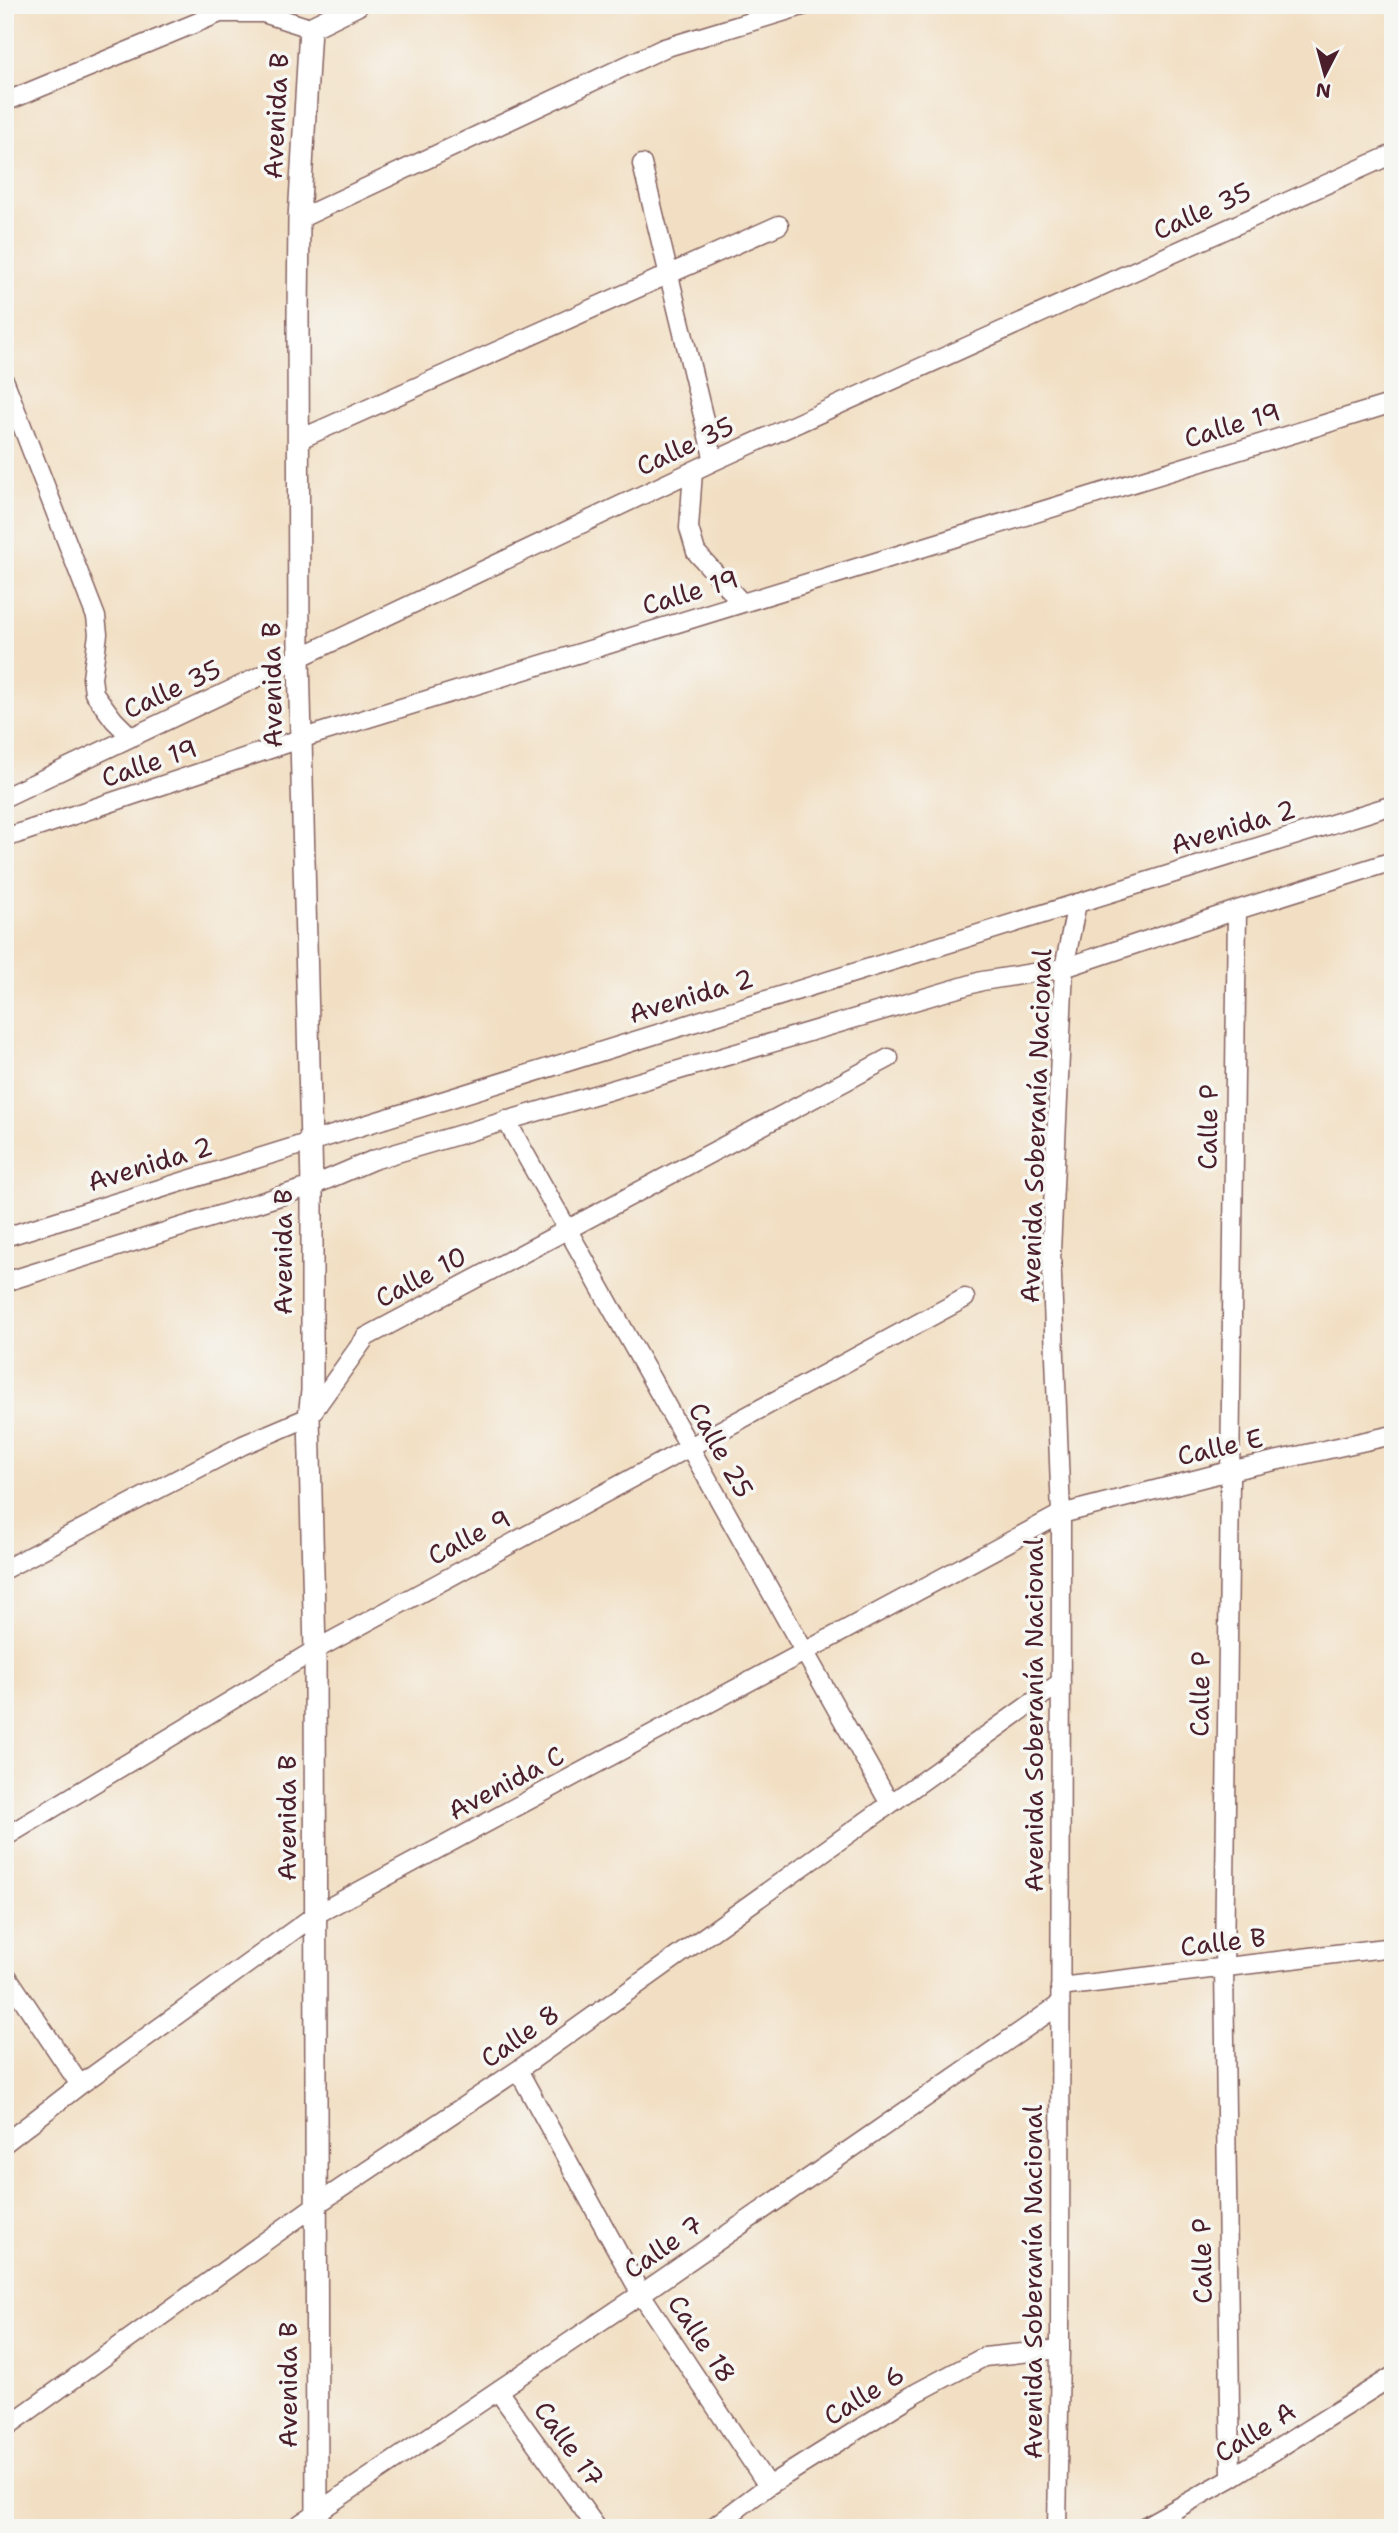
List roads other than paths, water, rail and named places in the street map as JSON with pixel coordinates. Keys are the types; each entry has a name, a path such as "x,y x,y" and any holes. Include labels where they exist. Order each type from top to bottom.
{"street":[{"name":"Avenida B","path":"317,2520 315,1650 309,1417 312,1391 312,1186 300,739 299,219 310,28 357,5"},
{"path":"299,219 664,48 806,5"},
{"path":"5,102 219,9 263,13 310,28"},
{"name":"Calle 35","path":"5,797 714,461 1393,154"},
{"path":"642,164 714,461"},
{"path":"298,440 779,225"},
{"path":"5,382 96,617 98,634 92,678 94,693 131,737"},
{"name":"Calle 19","path":"5,838 300,739 1393,403"},
{"path":"693,471 689,528 696,552 742,603"},
{"name":"Avenida 2","path":"5,1237 1393,805"},
{"path":"5,1282 312,1186 373,1160 982,981 1064,968 1237,909 1393,861"},
{"name":"Avenida Soberanía Nacional","path":"1057,2528 1060,2349 1061,1514 1051,1251 1064,968 1077,903"},
{"name":"Calle P","path":"1231,2478 1224,1968 1237,909"},
{"name":"Calle 10","path":"309,1417 366,1337 889,1058"},
{"name":"Calle 25","path":"506,1120 890,1804"},
{"name":"Calle 9","path":"5,1837 315,1650 965,1298"},
{"path":"5,1569 243,1445 309,1417"},
{"name":"Calle E","path":"1061,1514 1229,1471 1393,1435"},
{"name":"Avenida C","path":"5,2143 80,2085 316,1915 1061,1514"},
{"name":"Calle 8","path":"5,2428 316,2205 518,2070 1060,1682"},
{"name":"Calle B","path":"1060,1996 1224,1968 1393,1947"},
{"path":"5,1973 80,2085"},
{"name":"Calle 7","path":"294,2528 317,2520 1060,1996"},
{"name":"Calle 18","path":"518,2070 641,2294 768,2486"},
{"name":"Calle 6","path":"712,2528 768,2486 916,2393 985,2357 1060,2349"},
{"name":"Calle A","path":"1142,2528 1231,2478 1393,2376"},
{"name":"Calle 17","path":"498,2390 597,2528"}]}
